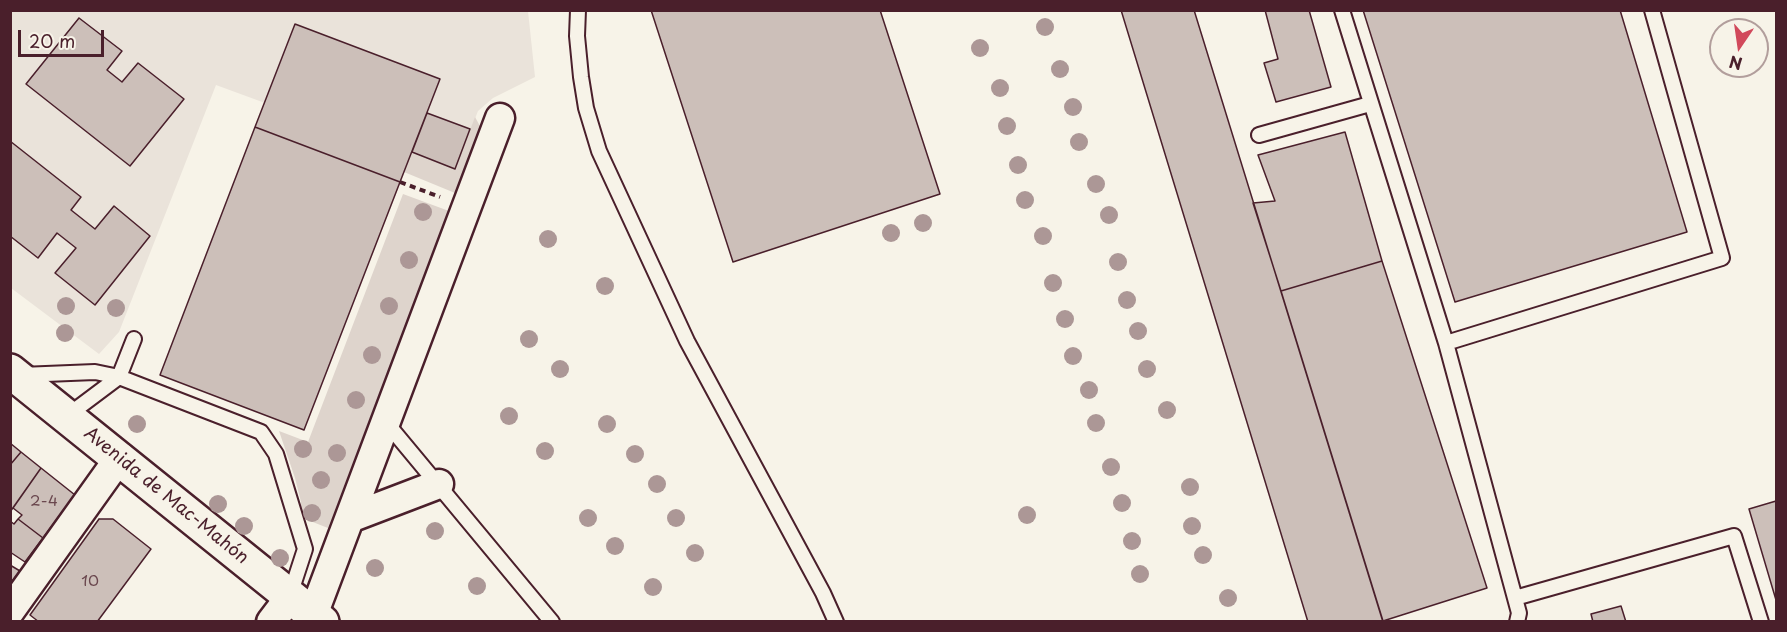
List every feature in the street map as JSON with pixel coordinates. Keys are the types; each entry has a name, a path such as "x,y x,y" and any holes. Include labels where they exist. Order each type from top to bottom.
{"street":[{"path":"299,614 350,518 500,118"},
{"name":"Avenida de Mac-Mahón","path":"13,373 120,457 299,614"},
{"path":"10,611 120,457"},
{"path":"350,518 439,484"}],"lane":[{"path":"578,10 577,36 581,77 586,108 598,151 687,341 836,621"},
{"path":"1342,10 1446,343 1520,613 1517,621"},
{"path":"1446,343 1722,258 1652,10"},
{"path":"1259,135 1370,104"},
{"path":"67,416 119,377 134,339"},
{"path":"13,373 95,372 119,377 261,432 276,454 305,549 299,614"},
{"path":"385,421 552,621"},
{"path":"1515,598 1734,536 1761,621"}],"path":[{"path":"400,182 466,207"}],"shaded area":[{"path":"10,11 528,11 535,77 493,98 478,111 455,169 412,152 440,79 295,24 265,103 216,85 119,332 99,354 11,288"},
{"path":"475,117 481,128 455,193 404,172 412,151 455,169"},
{"path":"403,194 449,211 328,528 300,517 301,502 279,431 308,442"}],"building":[{"path":"651,10 880,10 940,194 733,262"},
{"path":"1121,10 1194,10 1383,622 1308,622"},
{"path":"1265,10 1309,10 1331,87 1276,102 1264,63 1278,59"},
{"path":"1363,10 1620,10 1687,232 1455,302"},
{"path":"79,18 122,51 107,70 122,82 138,63 184,99 130,166 26,84"},
{"path":"295,24 440,79 400,182 255,127"},
{"path":"427,113 470,129 455,169 412,152"},
{"path":"255,127 400,182 304,430 160,375"},
{"path":"1345,132 1382,261 1281,291 1253,203 1275,201 1258,155"},
{"path":"10,141 81,197 71,210 95,229 114,206 150,236 95,305 55,273 76,248 57,233 38,258 10,236"},
{"path":"1382,261 1487,588 1383,621 1281,291"},
{"path":"10,443 21,452 10,465"},
{"path":"21,452 41,468 10,512 10,465"},
{"path":"41,468 75,495 43,538 18,519 22,515 13,508"},
{"path":"1776,501 1776,600 1749,509"},
{"path":"18,519 43,538 25,562 10,552 10,521 14,524"},
{"path":"99,519 113,519 151,549 97,622 39,622 30,615"},
{"path":"10,565 20,571 10,584"},
{"path":"1621,606 1626,622 1593,622 1591,614"}]}
